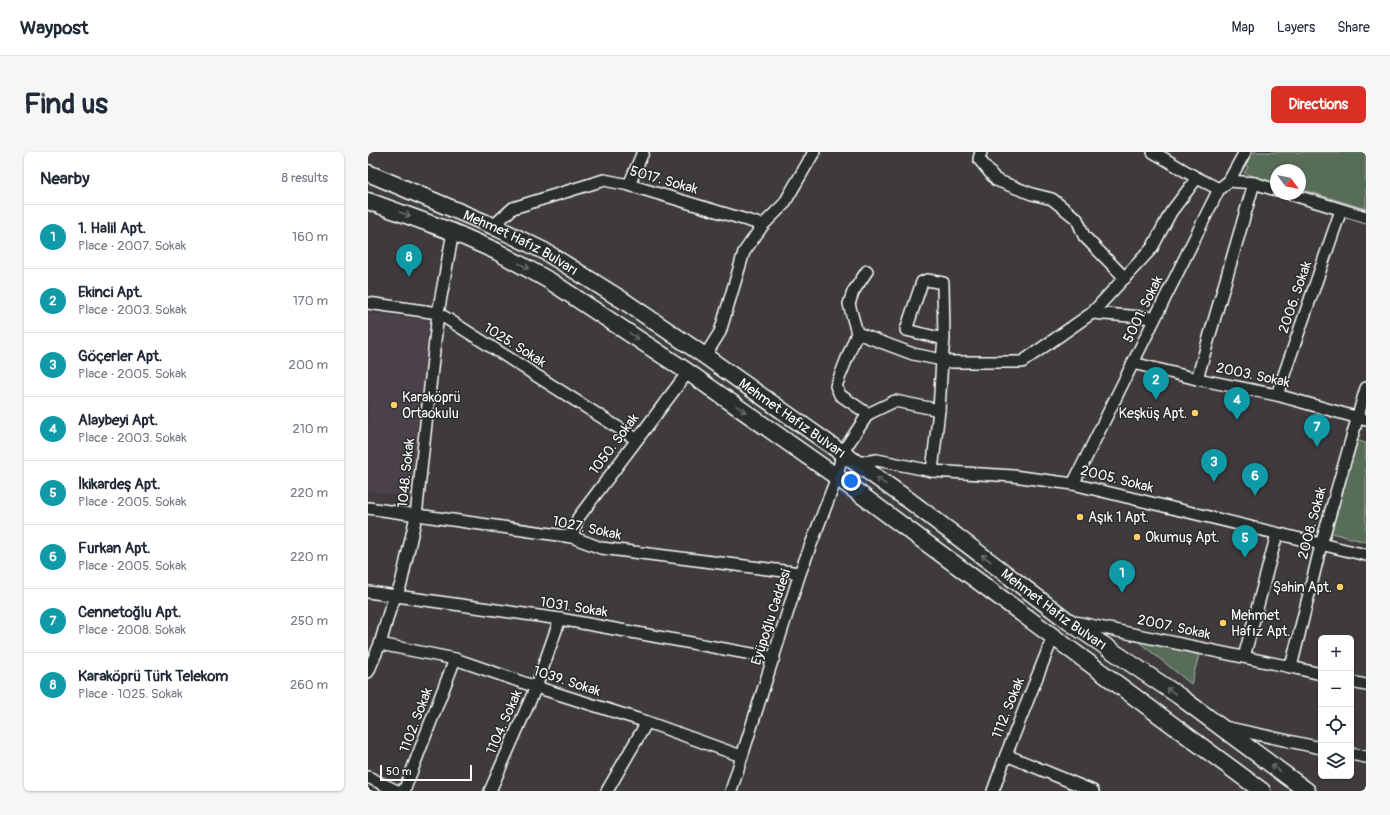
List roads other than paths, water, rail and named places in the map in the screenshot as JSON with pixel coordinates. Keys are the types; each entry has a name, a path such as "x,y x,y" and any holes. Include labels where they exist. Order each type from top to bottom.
{"main road":[{"name":"Mehmet Hafız Bulvarı","path":"368,173 493,226 551,256 624,301 705,356 910,501 1068,621 1179,696 1307,791"},
{"name":"Mehmet Hafız Bulvarı","path":"368,202 453,232 496,251 550,281 688,372 837,477 1262,791"}],"street":[{"path":"629,185 643,152"},
{"path":"705,356 720,332 744,252 763,225 784,204 814,152"},
{"path":"980,152 979,159 996,180 1032,194 1052,199 1078,219 1084,236 1125,278"},
{"path":"1153,152 1197,178 1220,189"},
{"name":"5001. Sokak","path":"1073,484 1220,189 1229,181 1245,152"},
{"path":"857,333 913,354 952,362 1022,362 1092,313 1152,248 1171,212 1197,178"},
{"name":"5017. Sokak","path":"493,226 513,208 604,180 629,185 763,225"},
{"path":"1229,181 1254,183 1270,188"},
{"path":"1197,379 1254,183"},
{"path":"1306,199 1366,217"},
{"name":"2006. Sokak","path":"1277,395 1341,210"},
{"name":"1048. Sokak","path":"368,672 380,644 390,609 401,584 416,516 438,313 453,232"},
{"path":"867,271 854,292 849,304 857,333 836,386 840,395 868,414"},
{"path":"932,471 939,410 944,339 943,283 927,280 922,282 906,330 944,339"},
{"name":"1025. Sokak","path":"368,303 438,313 636,439"},
{"path":"1092,313 1155,318"},
{"name":"2003. Sokak","path":"1133,363 1197,379 1277,395 1362,419"},
{"name":"1050. Sokak","path":"572,537 578,518 636,439 688,372"},
{"name":"2008. Sokak","path":"1291,667 1321,544 1362,419 1366,388"},
{"path":"842,453 868,414 895,400 939,410"},
{"name":"Eyüpoğlu Caddesi","path":"731,791 800,573 837,477 842,453"},
{"name":"2005. Sokak","path":"857,464 877,460 932,471 1013,476 1073,484 1366,555"},
{"name":"1027. Sokak","path":"368,508 572,537 601,548 800,573"},
{"path":"1244,657 1277,534"},
{"name":"1031. Sokak","path":"368,592 560,619 774,658"},
{"name":"1104. Sokak","path":"490,791 536,687 560,619"},
{"name":"2007. Sokak","path":"1068,621 1318,673"},
{"name":"1112. Sokak","path":"993,791 1006,754 1053,637"},
{"name":"1039. Sokak","path":"380,644 455,659 536,687 646,722 741,756"},
{"name":"1102. Sokak","path":"404,791 455,659"},
{"path":"1354,683 1366,685"},
{"path":"608,791 646,722"},
{"path":"1220,726 1318,747"},
{"path":"1006,754 1093,791"},
{"path":"1354,755 1366,757"},
{"path":"368,778 397,791"}],"place":[{"name":"Karaköprü Türk Telekom","path":"409,277"},
{"name":"Ekinci Apt.","path":"1156,400"},
{"name":"Karaköprü Ortaokulu","path":"394,405"},
{"name":"Keşküş Apt.","path":"1195,413"},
{"name":"Alaybeyi Apt.","path":"1237,420"},
{"name":"Cennetoğlu Apt.","path":"1317,447"},
{"name":"Göçerler Apt.","path":"1214,482"},
{"name":"Furkan Apt.","path":"1255,496"},
{"name":"Aşık 1 Apt.","path":"1080,517"},
{"name":"Okumuş Apt.","path":"1137,537"},
{"name":"İkikardeş Apt.","path":"1245,558"},
{"name":"Şahin Apt.","path":"1340,587"},
{"name":"1. Halil Apt.","path":"1122,593"},
{"name":"Mehmet Hafız Apt.","path":"1223,623"}]}
